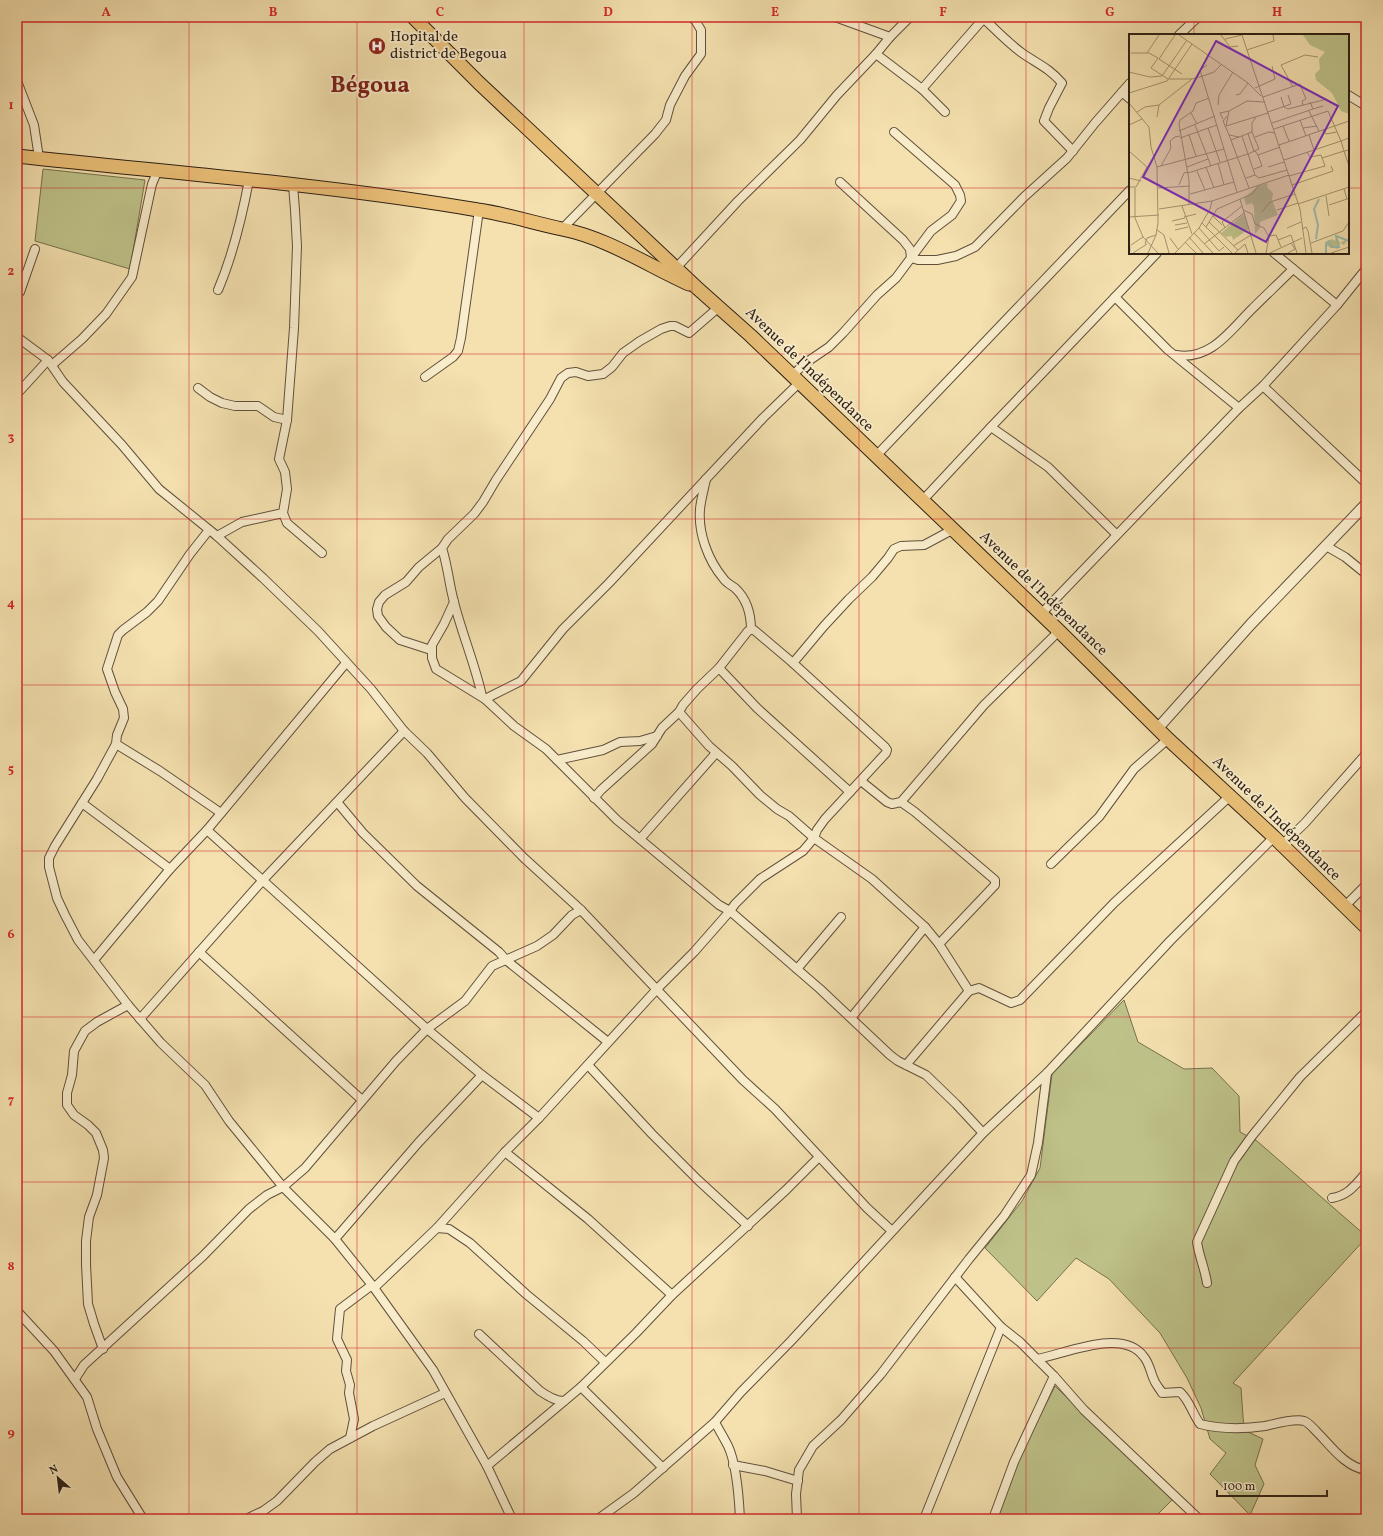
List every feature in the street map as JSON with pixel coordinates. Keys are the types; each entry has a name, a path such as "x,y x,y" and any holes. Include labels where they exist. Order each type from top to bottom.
{"main road":[{"path":"413,17 479,83 677,267 696,287"},
{"path":"17,156 293,185 479,210 562,229 603,242 664,273 696,287"},
{"name":"Avenue de l'Indépendance","path":"696,287 923,500 952,530 1059,631 1168,739 1278,841 1366,927"}],"street":[{"path":"562,229 655,134 666,120 670,105 685,76 701,54 701,30 695,20 690,17"},
{"path":"835,17 890,37"},
{"path":"677,267 738,201 800,140 837,95 910,17"},
{"path":"1180,34 1198,17"},
{"path":"922,89 983,18 1022,53 1041,64 1054,74 1062,83 1044,121 1073,151"},
{"path":"876,54 922,89 945,112"},
{"path":"17,81 34,125 39,158"},
{"path":"911,258 918,260 936,260 956,256 975,247 1024,197 1073,151 1129,84"},
{"path":"1122,92 1129,98"},
{"path":"1349,96 1366,106"},
{"path":"484,698 521,681 563,629 609,583 763,418 795,379 804,364 829,347 838,338 877,295 896,278 931,231 952,215 961,201 956,185 894,132"},
{"path":"17,394 50,363 82,339 106,314 132,277 152,184 158,170"},
{"path":"218,290 227,270 249,180"},
{"path":"840,182 903,240 910,249 911,258"},
{"path":"293,185 296,210 294,328 287,420 279,459 285,472 287,489 284,513 287,523 322,553"},
{"path":"876,456 1129,191"},
{"path":"425,377 447,363 458,351 479,210"},
{"path":"17,295 20,292 35,249"},
{"path":"923,500 991,426 1156,254"},
{"path":"1275,254 1337,305"},
{"path":"1175,355 1185,357 1194,356 1226,337 1249,312 1294,269"},
{"path":"1041,614 1116,534 1239,408 1263,386 1365,273"},
{"path":"1115,297 1175,355 1239,408"},
{"path":"432,650 400,640 378,616 377,609 379,602 385,595 406,582 419,567 442,548 448,539 474,514 550,400 561,378 568,373 576,372 588,376 603,374 612,367 623,353 650,335 670,326 680,328 685,333 689,333 719,307"},
{"path":"17,337 50,363 63,382 122,445 151,480 217,536 318,631 371,689 404,730 427,753 465,798 524,858 581,910 743,1080 775,1109 867,1208 892,1231"},
{"path":"1263,386 1366,483"},
{"path":"198,388 210,397 222,403 235,406 258,406 274,417 287,420"},
{"path":"991,426 1048,467 1116,534"},
{"path":"707,478 700,508 700,524 705,546 719,573 724,580 735,588 749,610 750,630"},
{"path":"1158,728 1252,624 1366,504"},
{"path":"217,536 242,522 284,513"},
{"path":"209,530 190,554 158,601 147,612 118,635 107,669 114,692 123,709 124,718 117,735 116,744 49,858 49,867 58,898 64,915 78,940 128,1005 161,1043 205,1085 229,1120 283,1187 335,1239 373,1286 433,1370 487,1466 512,1519"},
{"path":"793,663 824,626 872,577 894,549 901,546 924,545 952,530"},
{"path":"1326,546 1345,557 1366,574"},
{"path":"442,548 449,571 454,602 484,698"},
{"path":"454,602 432,645 436,669 484,698 514,726 546,749 594,798 640,839 719,905 730,911 797,969 851,1018 871,1039 890,1055 926,1075 983,1133"},
{"path":"350,1438 354,1419 349,1393 350,1385 346,1371 347,1360 337,1339 340,1309 373,1286 437,1228 505,1152 539,1118 657,989 694,952 735,904 760,878 803,851 814,838 817,830 825,819 861,781 887,750 793,663 754,630 750,630"},
{"path":"594,798 652,744 692,694 719,668 750,630"},
{"path":"861,781 887,802 892,804 901,802 984,705 1059,631"},
{"path":"94,960 170,869 207,830 346,663"},
{"path":"719,668 757,708 850,792"},
{"path":"469,688 477,678"},
{"path":"679,712 716,753 732,766 760,795 777,809 789,816 814,838 872,879 925,927 939,944 969,991"},
{"path":"140,1019 263,880 404,730"},
{"path":"557,760 603,750 620,742 640,741 657,736"},
{"path":"1051,864 1099,817 1134,769 1168,739"},
{"path":"116,744 160,771 221,813"},
{"path":"640,839 716,753"},
{"path":"598,1519 634,1493 715,1422 741,1392 791,1341 983,1133 1047,1073 1170,941 1278,841 1305,823 1366,754"},
{"path":"906,1065 969,991 979,988 1011,1003 1020,1000 1114,903 1230,796"},
{"path":"337,802 363,833 417,886 608,1042"},
{"path":"901,802 927,822 995,880 995,885 939,944"},
{"path":"82,803 170,869"},
{"path":"207,830 427,1029 482,1075 539,1118"},
{"path":"1344,907 1366,884"},
{"path":"75,1379 84,1365 203,1256 249,1209 267,1195 283,1187 305,1168 362,1100 427,1029 465,1001 492,966 537,946 552,935 572,915 581,910"},
{"path":"797,969 841,917"},
{"path":"851,1018 925,927"},
{"path":"199,952 362,1100"},
{"path":"103,1349 88,1304 86,1241 89,1217 97,1195 104,1158 103,1150 96,1133 74,1115 67,1105 67,1093 72,1075 74,1051 85,1032 97,1022 128,1005"},
{"path":"1206,1284 1205,1270 1199,1255 1197,1242 1234,1162 1252,1136 1300,1077 1366,1012"},
{"path":"588,1065 667,1149 748,1226"},
{"path":"796,1519 799,1470 812,1446 841,1420 881,1374 1004,1216 1031,1175 1038,1143 1047,1073"},
{"path":"335,1239 419,1142 482,1075"},
{"path":"505,1152 588,1219 672,1295"},
{"path":"487,1466 581,1387 672,1295 748,1226 819,1157"},
{"path":"1332,1198 1342,1196 1366,1173"},
{"path":"437,1228 449,1229 470,1243 526,1294 583,1341 605,1362"},
{"path":"955,1277 1001,1327 1020,1342 1054,1376 1084,1410 1199,1519"},
{"path":"17,1311 54,1350 87,1397 97,1429 118,1477 143,1519"},
{"path":"924,1519 1001,1327"},
{"path":"479,1334 540,1391 550,1398 558,1401 564,1401"},
{"path":"1037,1359 1054,1356 1090,1345 1113,1342 1132,1346 1144,1357 1155,1382 1162,1392 1180,1392 1187,1399 1195,1417 1200,1424 1212,1427 1242,1428 1264,1426 1280,1422 1304,1421 1312,1427 1347,1463 1359,1469 1366,1470"},
{"path":"992,1519 1014,1462 1054,1376"},
{"path":"581,1387 663,1468"},
{"path":"246,1519 278,1501 315,1462 330,1449 445,1393"},
{"path":"715,1422 728,1446 734,1465 740,1506 740,1519"},
{"path":"734,1465 765,1471 798,1481"}],"green space":[{"path":"43,169 145,180 130,269 35,241"},
{"path":"1124,1000 1138,1042 1184,1069 1212,1068 1239,1096 1240,1132 1257,1141 1366,1236 1366,1238 1233,1383 1241,1388 1244,1430 1263,1439 1255,1465 1264,1484 1250,1515 1210,1474 1226,1453 1210,1439 1201,1408 1187,1378 1160,1333 1109,1279 1076,1258 1037,1301 985,1248 1022,1201 1040,1168 1052,1074"},
{"path":"1055,1386 1173,1499 1153,1519 997,1519 1020,1456"}],"place":[{"name":"Hopital de district de Begoua","path":"377,46"}],"district":[{"name":"Bégoua","path":"370,86"}]}
